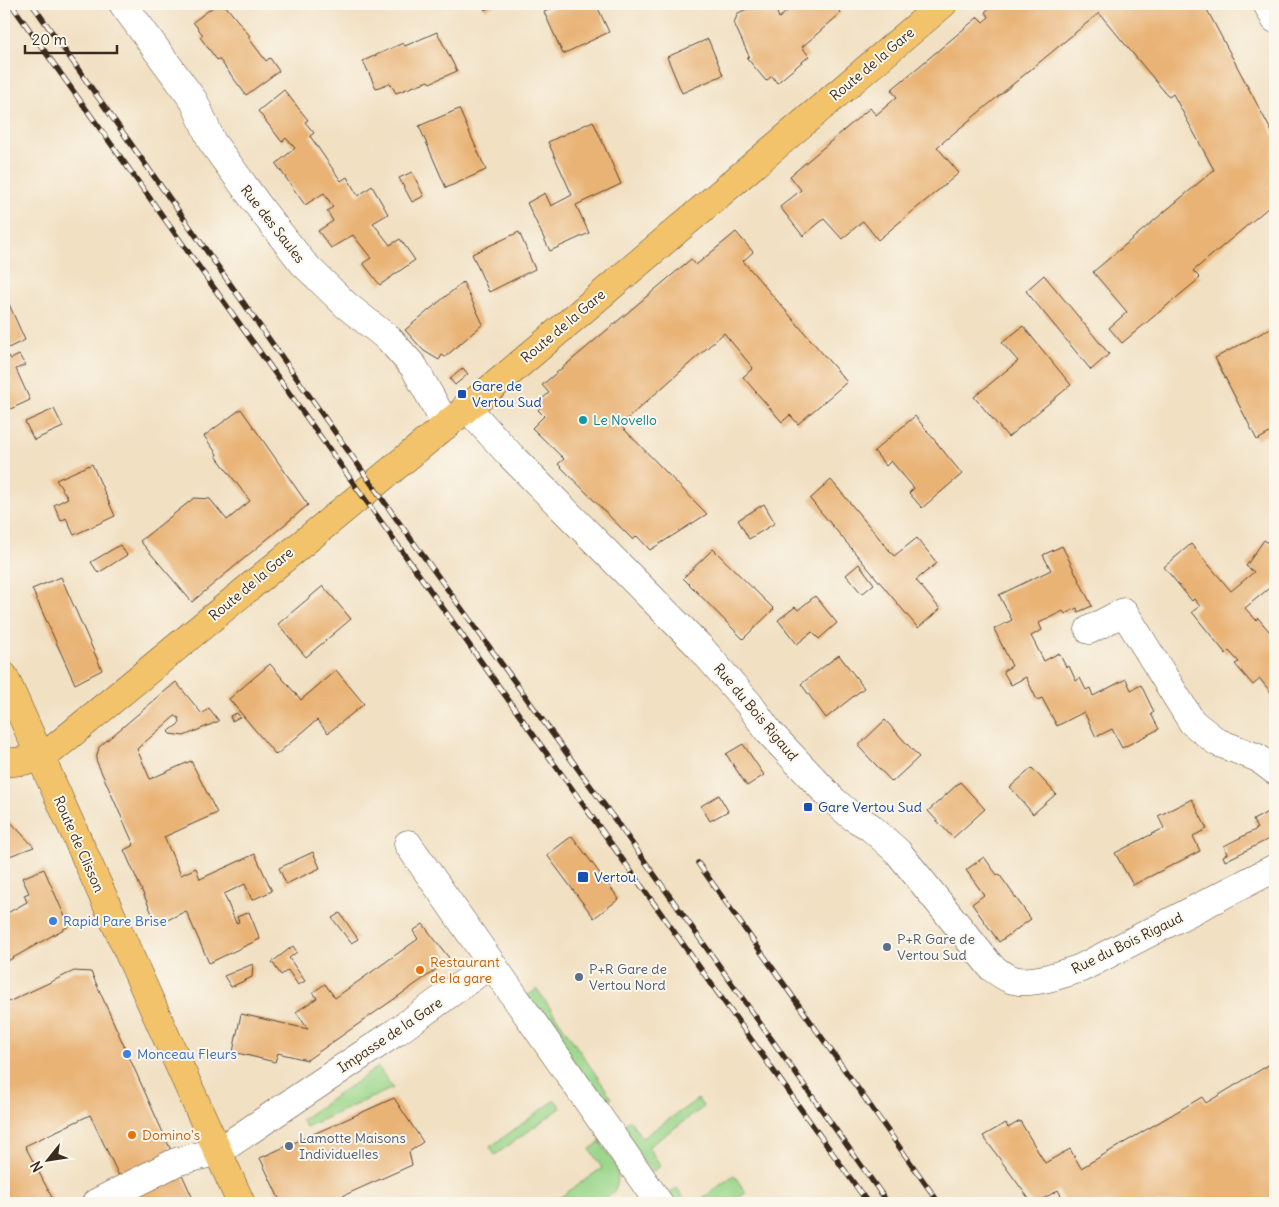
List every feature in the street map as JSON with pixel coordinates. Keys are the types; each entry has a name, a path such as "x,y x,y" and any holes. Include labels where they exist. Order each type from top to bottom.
{"main road":[{"name":"Route de la Gare","path":"41,759 516,367 943,4"},
{"name":"Route de Clisson","path":"4,676 241,1203"},
{"path":"4,763 41,759"}],"street":[{"name":"Rue des Saules","path":"123,4 194,101 212,142 303,263 346,305 389,339 414,367 439,412 457,415"},
{"path":"1267,4 1275,19"},
{"name":"Rue du Bois Rigaud","path":"457,415 512,457 699,646 749,704 769,732 834,801 853,817 869,826 898,852 992,968 1002,975 1014,980 1034,980 1057,976 1081,968 1275,868"},
{"path":"1089,630 1124,612 1192,722 1217,742 1258,758 1275,771"},
{"path":"408,844 659,1203"},
{"name":"Impasse de la Gare","path":"96,1203 176,1162 219,1151 396,1032 491,964"}],"green space":[{"path":"537,989 612,1098 604,1104 527,996"},
{"path":"378,1067 393,1088 306,1127 301,1120"},
{"path":"698,1099 704,1107 648,1147 661,1166 651,1173 620,1127 630,1120 642,1138"},
{"path":"555,1100 561,1108 495,1155 490,1147"},
{"path":"600,1142 617,1171 618,1178 614,1191 599,1203 552,1203 602,1168 590,1149"},
{"path":"734,1175 746,1193 730,1203 696,1203"},
{"path":"677,1188 687,1203 674,1203 668,1195"}],"building":[{"path":"217,4 224,4 250,36 248,37 266,61 270,58 279,71 246,95 200,37 203,35 193,22"},
{"path":"482,4 498,4 485,10"},
{"path":"562,4 596,4 609,32 563,54 544,12"},
{"path":"758,4 774,4 779,18 796,4 833,4 841,13 802,47 809,56 777,83 772,76 766,81 747,58 749,56 734,23 738,13"},
{"path":"994,4 1204,4 1275,138 1275,202 1193,271 1200,278 1122,343 1109,328 1127,312 1093,272 1214,170 1173,94 1169,97 1099,13 937,147 959,173 878,240 863,221 842,239 824,219 803,236 780,207 801,190 790,176 870,108 876,115 897,97 891,90 978,17 983,22 989,17 985,12"},
{"path":"437,32 457,71 430,83 428,81 396,93 390,83 376,88 363,61 403,43 405,46"},
{"path":"708,39 723,75 682,93 667,57"},
{"path":"284,90 308,120 305,122 314,133 310,136 341,181 347,177 358,196 372,186 388,214 373,223 390,245 400,239 415,260 380,285 363,263 371,258 353,235 331,248 318,231 333,221 327,211 333,207 324,193 305,205 276,164 295,148 286,138 282,142 258,111"},
{"path":"459,109 486,170 446,188 419,126"},
{"path":"593,121 621,184 576,205 589,233 550,251 527,203 545,193 551,206 572,195 548,142"},
{"path":"412,172 424,196 412,202 399,178"},
{"path":"519,232 535,269 489,292 472,254"},
{"path":"736,232 753,252 743,261 847,382 798,424 790,415 782,422 743,377 753,368 724,333 620,425 707,514 650,550 637,536 633,540 558,464 564,459 532,428 544,416 538,410 541,407 537,403 549,393 542,385 691,259 696,265"},
{"path":"1044,275 1109,354 1091,370 1026,291"},
{"path":"463,282 483,324 445,357 442,355 439,360 424,351 405,330"},
{"path":"4,293 25,340 4,350"},
{"path":"1023,326 1071,385 1008,437 974,397 1018,361 1002,343"},
{"path":"1275,326 1275,430 1257,440 1215,358"},
{"path":"19,355 25,365 16,369 30,400 4,412 4,358 9,356 11,359"},
{"path":"463,368 468,374 455,385 450,379"},
{"path":"54,409 63,427 34,440 25,422"},
{"path":"241,409 308,505 192,602 140,541 194,498 210,499 227,520 250,501 216,456 217,454 204,436"},
{"path":"915,416 962,474 922,508 909,493 914,488 891,461 886,466 874,451"},
{"path":"92,464 115,516 74,535 66,518 61,521 54,505 68,498 56,480"},
{"path":"831,480 894,556 917,538 937,563 916,580 940,609 918,628 810,499"},
{"path":"764,504 775,523 749,539 738,520"},
{"path":"1264,540 1275,548 1275,587 1273,585 1245,608 1256,620 1258,618 1275,638 1273,641 1275,644 1275,691 1272,694 1260,679 1253,685 1235,664 1239,662 1229,651 1226,654 1192,612 1200,606 1194,599 1192,601 1164,567 1191,544 1231,591 1254,572 1246,566"},
{"path":"120,545 127,555 98,573 91,562"},
{"path":"1062,546 1092,606 1078,612 1077,608 1065,614 1063,611 1039,623 1042,630 1031,636 1044,661 1059,653 1066,667 1069,666 1076,681 1080,678 1086,690 1090,688 1093,696 1126,679 1131,690 1141,685 1154,712 1151,714 1159,729 1122,748 1112,729 1096,737 1084,712 1057,726 1042,698 1037,700 1026,677 1011,685 1003,671 1012,666 994,629 1012,620 999,595 1051,570 1043,555"},
{"path":"713,549 774,609 743,639 683,578"},
{"path":"859,564 874,584 862,594 846,575"},
{"path":"61,577 102,670 75,684 32,589"},
{"path":"323,586 351,619 306,657 278,624"},
{"path":"815,596 837,623 819,639 812,632 797,644 778,620 795,607 798,610"},
{"path":"839,655 864,688 826,718 801,684"},
{"path":"270,664 301,700 336,670 364,704 328,733 317,720 276,755 229,699"},
{"path":"176,682 202,714 209,708 219,721 184,736 168,732 180,723 179,718 175,716 137,749 150,779 191,761 217,813 164,837 181,875 196,868 200,879 255,854 272,891 252,900 245,884 224,894 236,923 239,922 237,917 249,912 260,939 209,963 186,911 157,925 124,850 134,845 96,760 99,747"},
{"path":"237,713 240,717 232,721 230,716"},
{"path":"885,720 919,757 892,782 858,746"},
{"path":"743,744 764,775 747,786 726,754"},
{"path":"1032,768 1056,794 1033,814 1010,787"},
{"path":"960,782 985,809 953,838 928,811"},
{"path":"719,795 728,811 710,821 701,806"},
{"path":"1192,799 1207,829 1193,836 1200,851 1133,885 1115,853 1164,828 1158,816"},
{"path":"1275,808 1275,836 1225,861 1223,856 1227,854 1224,846 1257,829 1253,820"},
{"path":"9,820 34,847 4,858 4,825"},
{"name":"Vertou","path":"572,836 619,899 594,918 547,855"},
{"path":"313,852 320,868 286,884 279,868"},
{"path":"984,857 997,875 999,874 1031,919 999,942 972,904 984,895 966,870"},
{"path":"44,869 69,926 4,963 4,915 27,902 24,895 29,893 22,878"},
{"path":"340,913 358,939 351,943 332,918"},
{"path":"423,924 449,958 440,967 307,1060 278,1053 275,1062 233,1052 241,1014 308,1029 296,1012 317,998 313,992 325,984 335,998 418,939 413,931"},
{"path":"293,946 297,952 289,958 305,981 298,985 288,970 281,975 272,962"},
{"path":"253,964 252,977 231,987 224,976"},
{"path":"74,971 91,972 173,1155 121,1180 90,1115 25,1146 55,1203 4,1203 4,1004"},
{"path":"1275,1061 1275,1203 1065,1203 1058,1190 1036,1203 1032,1203 983,1136 1006,1123 1008,1128 1020,1121 1045,1163 1070,1149 1081,1168 1202,1097 1206,1103"},
{"path":"394,1098 423,1142 409,1152 412,1165 327,1203 281,1203 260,1158"},
{"path":"179,1168 195,1203 129,1203 125,1195"}],"railway":[{"path":"11,4 868,1203"},
{"path":"32,4 395,517 634,846 888,1203"},
{"path":"698,863 939,1203"}],"place":[{"name":"Gare de Vertou Sud","path":"462,394"},
{"name":"Le Novello","path":"583,420"},
{"name":"Gare Vertou Sud","path":"808,807"},
{"name":"Vertou","path":"583,877"},
{"name":"Rapid Pare Brise","path":"53,921"},
{"name":"P+R Gare de Vertou Sud","path":"887,947"},
{"name":"Restaurant de la gare","path":"420,970"},
{"name":"P+R Gare de Vertou Nord","path":"579,977"},
{"name":"Monceau Fleurs","path":"127,1054"},
{"name":"Domino's","path":"132,1135"},
{"name":"Lamotte Maisons Individuelles","path":"289,1146"}]}
